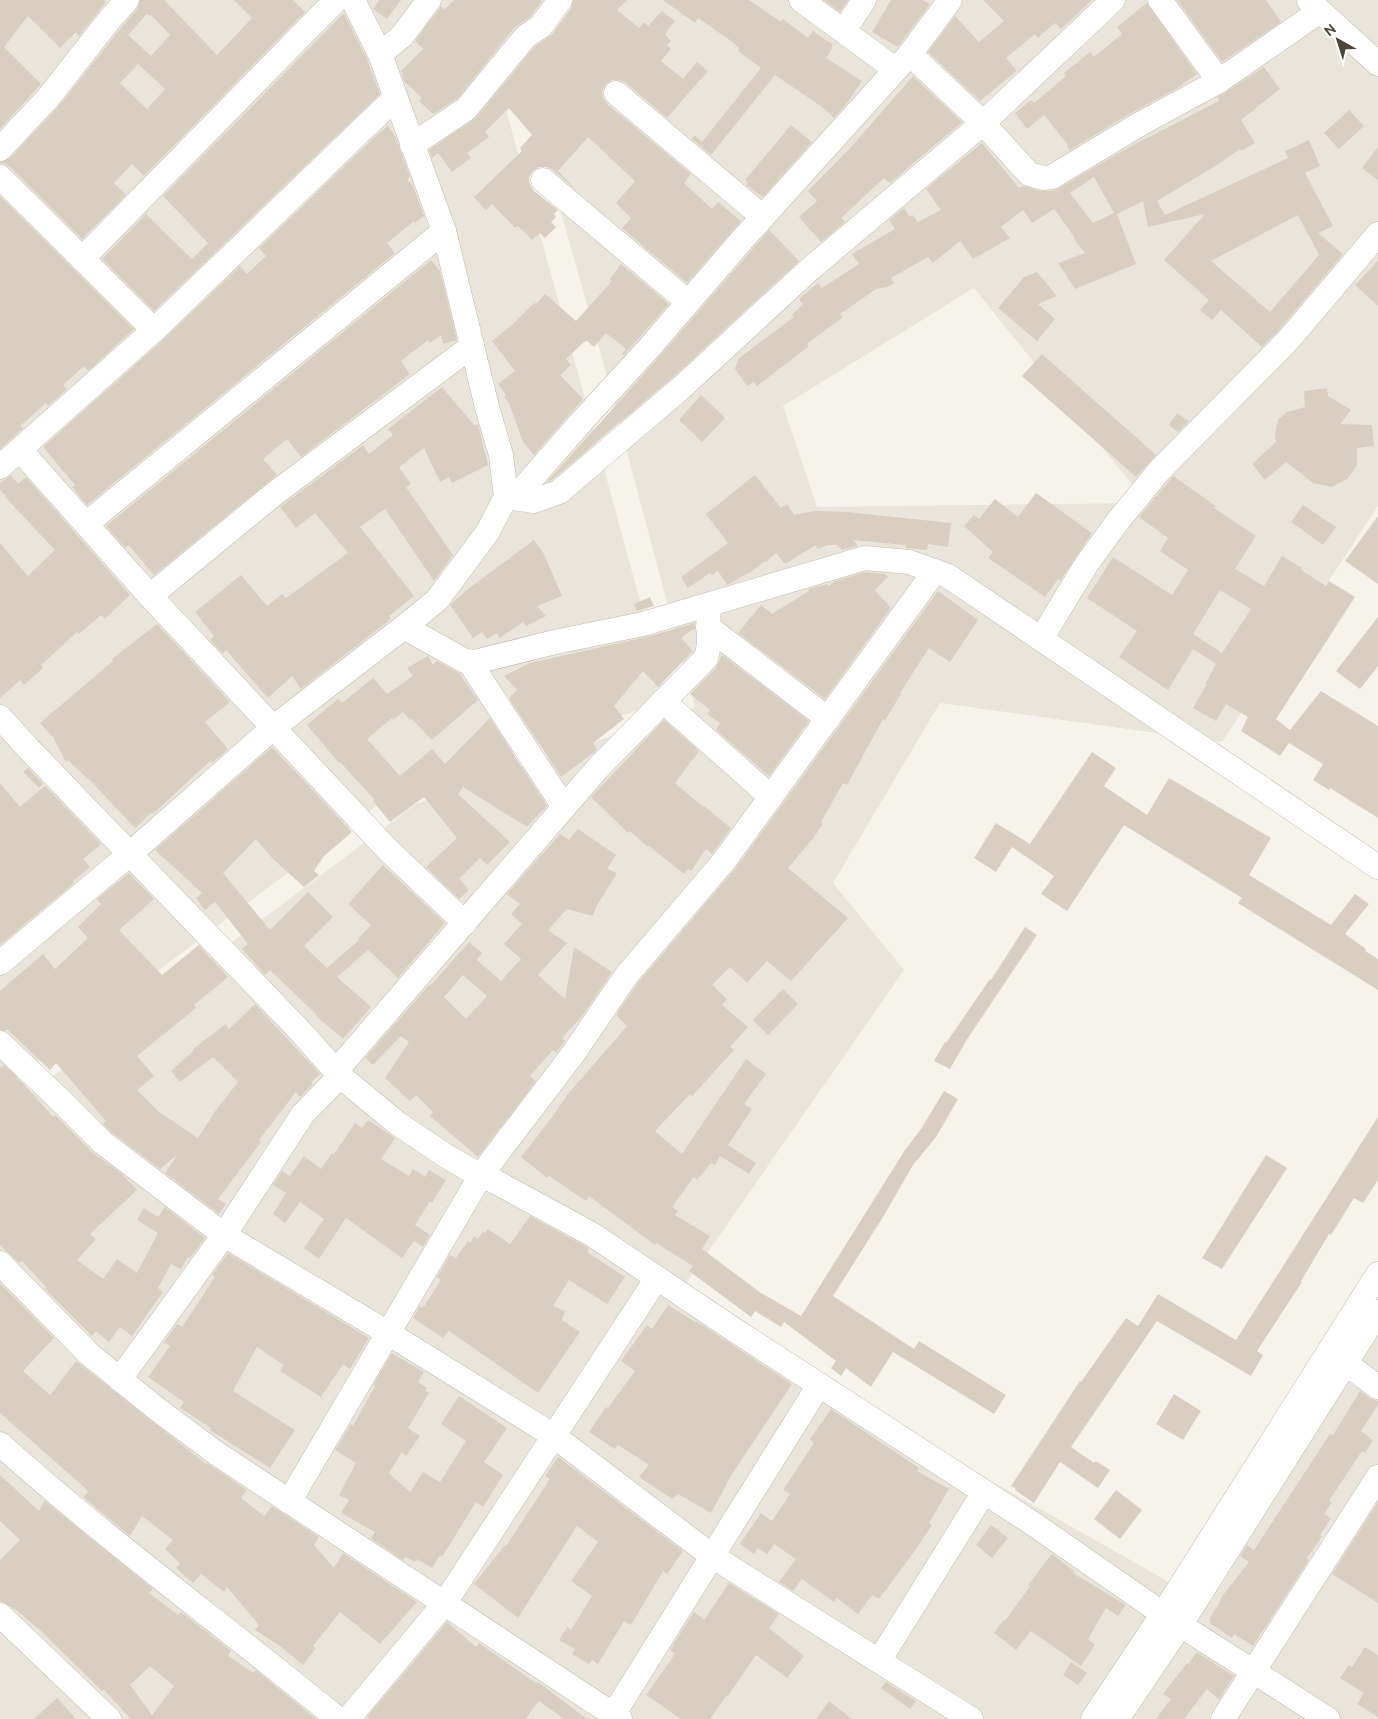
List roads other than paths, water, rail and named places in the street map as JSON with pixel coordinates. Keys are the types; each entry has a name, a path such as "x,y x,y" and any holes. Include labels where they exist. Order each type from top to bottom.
{"street":[{"path":"0,149 48,98 127,0"},
{"path":"82,259 336,0"},
{"path":"352,0 380,54 394,98 444,231 512,497"},
{"path":"380,54 402,36 429,0"},
{"path":"801,0 844,31 902,62 983,122 1029,174 1042,178 1052,178 1140,124 1219,81 1314,6 1378,64"},
{"path":"844,31 864,0"},
{"path":"0,963 274,727 437,600 487,534 512,497 526,485 649,348 902,62 950,0"},
{"path":"512,497 534,501 560,492 681,388 810,269 983,122 1112,0"},
{"path":"1160,0 1219,81"},
{"path":"412,145 466,109 526,36 540,27 558,1"},
{"path":"616,94 763,217"},
{"path":"0,468 154,330 394,98"},
{"path":"0,177 154,330"},
{"path":"543,180 688,302"},
{"path":"86,524 444,231"},
{"path":"1041,639 1086,565 1118,521 1159,471 1290,338 1378,234"},
{"path":"150,596 274,494 472,346"},
{"path":"20,450 150,596 388,850 465,923"},
{"path":"404,627 464,661 470,662 644,624 708,616 865,558 909,562 948,576 1378,867"},
{"path":"289,1502 481,1175 573,1054 626,976 724,861 935,571"},
{"path":"120,1379 224,1235 303,1114 598,768 706,658 709,645 708,616"},
{"path":"708,616 828,719"},
{"path":"470,662 564,807"},
{"path":"663,701 771,797"},
{"path":"2,720 296,1026 338,1073 397,1123 446,1156 593,1235 1029,1521 1172,1619 1328,1719"},
{"path":"0,1043 102,1142 224,1235 388,1333 554,1436 712,1556 971,1719"},
{"path":"0,1263 89,1354 216,1453 617,1717 712,1556 819,1385"},
{"path":"1117,1719 1172,1619 1378,1274"},
{"path":"348,1719 444,1604 657,1278"},
{"path":"1093,1719 1172,1619 1378,1312"},
{"path":"1345,1362 1378,1387"},
{"path":"0,1444 56,1494 264,1658 338,1719"},
{"path":"1222,1719 1378,1477"},
{"path":"879,1661 984,1492"},
{"path":"0,1616 109,1719"}]}
